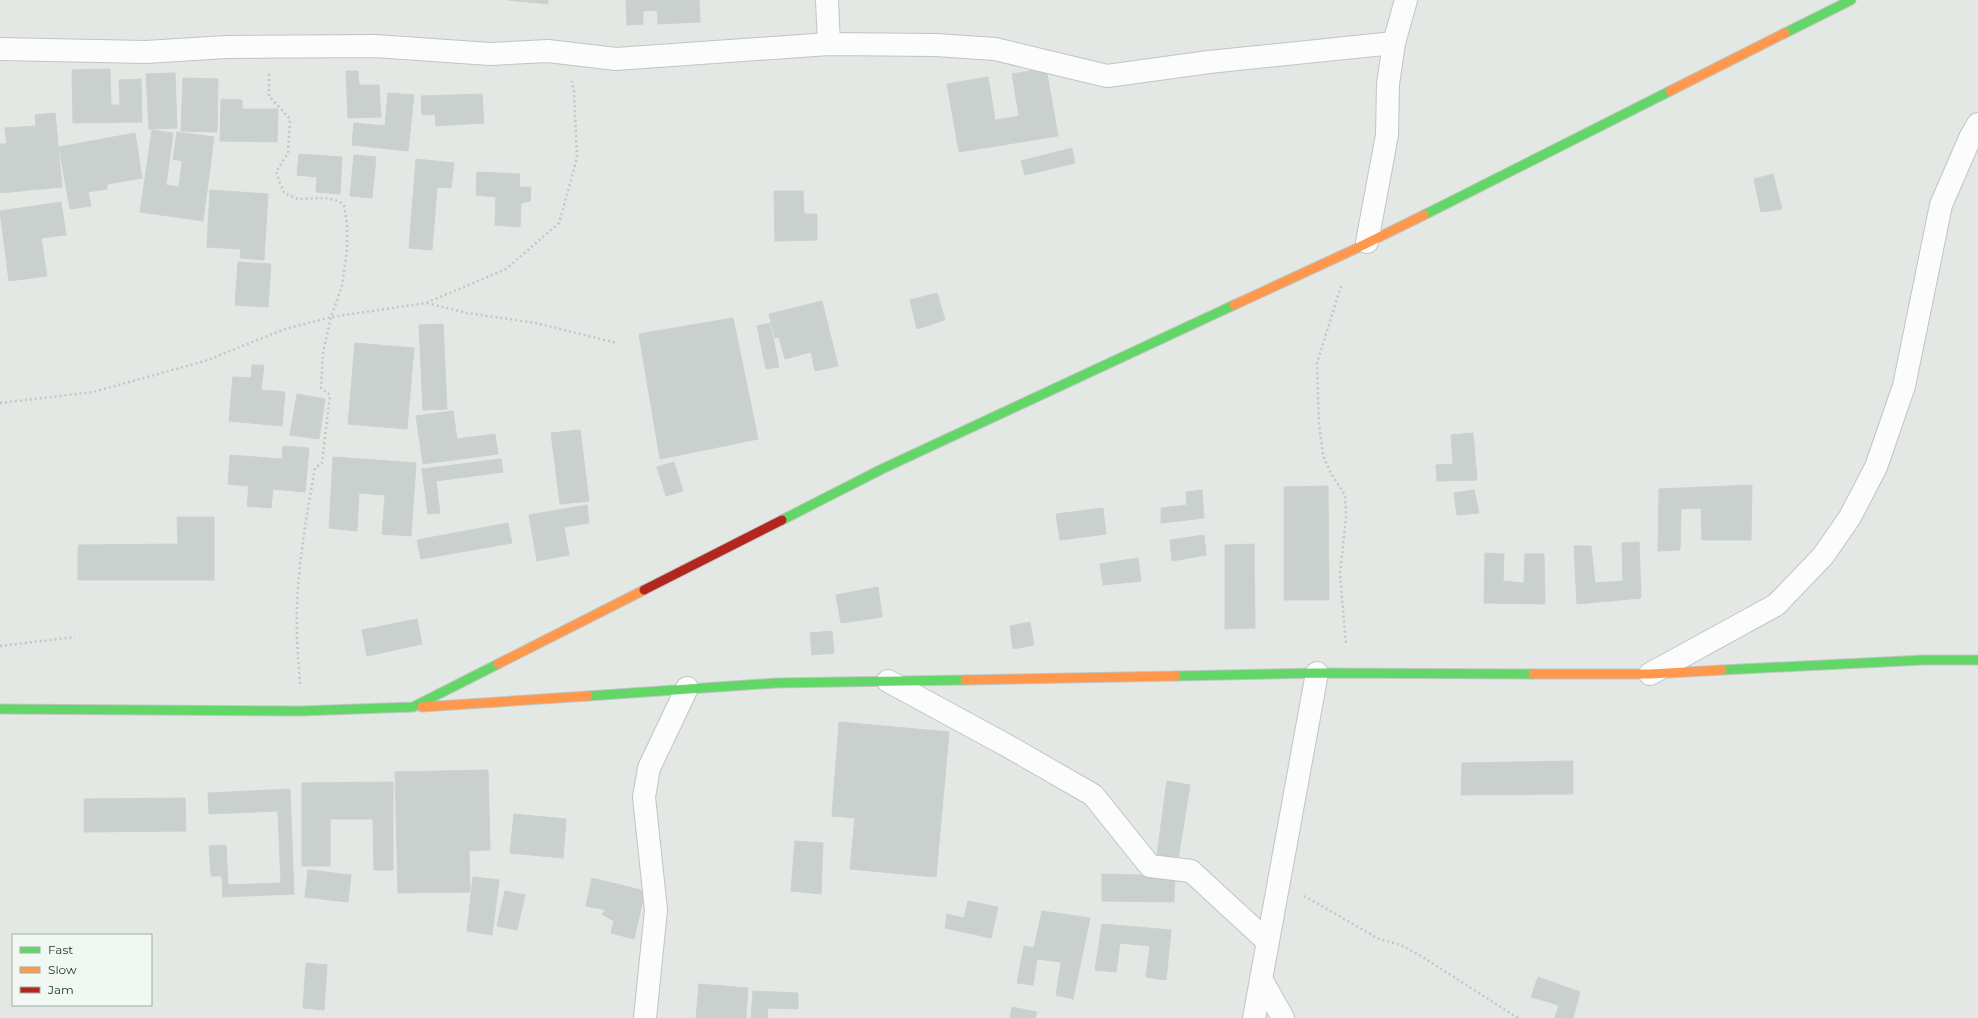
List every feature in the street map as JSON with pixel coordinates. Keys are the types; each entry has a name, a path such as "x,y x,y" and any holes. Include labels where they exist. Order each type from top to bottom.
{"street":[{"path":"826,0 830,44"},
{"path":"1360,246 1387,135 1388,84 1394,43 1406,0"},
{"path":"413,707 882,469 1360,246 1851,0"},
{"path":"0,49 146,52 226,47 375,46 490,54 548,51 616,59 830,44 936,45 995,49 1107,76 1209,62 1394,43"},
{"path":"1650,674 1776,605 1823,556 1850,517 1876,467 1904,386 1941,205 1970,138 1978,124"},
{"path":"0,709 301,711 413,707 776,683 1317,673 1650,674 1923,660 1978,660"},
{"path":"1254,1018 1317,673"},
{"path":"888,682 1006,744 1094,795 1150,866 1191,871 1268,942"},
{"path":"645,1018 656,910 644,797 649,768 687,688"},
{"path":"1261,979 1283,1018"}],"path":[{"path":"269,47 269,96 290,119 288,153 276,172 284,193 298,199 324,198 339,201 344,206 347,223 347,249 342,286 331,317 323,352 321,388 330,395 322,463 315,468 306,522 297,604 301,711"},
{"path":"0,403 93,392 205,361 285,329 331,317 426,303 506,269 559,223 577,158 574,92 566,53"},
{"path":"1348,673 1340,574 1346,517 1345,495 1329,470 1324,456 1319,424 1317,363 1360,246"},
{"path":"426,303 467,313 536,323 617,343"},
{"path":"0,646 75,636"},
{"path":"1278,884 1319,903 1360,929 1379,939 1401,945 1422,956 1518,1018"}],"building":[{"path":"508,0 548,0 548,4"},
{"path":"626,0 699,0 700,22 658,24 657,10 643,11 643,24 627,25"},
{"path":"1046,68 1058,136 959,152 947,84 988,77 995,120 1019,116 1012,74"},
{"path":"110,69 111,105 120,105 119,80 141,79 142,122 73,123 72,70"},
{"path":"346,71 358,71 359,85 379,85 381,117 348,118"},
{"path":"175,73 177,128 149,129 146,74"},
{"path":"183,78 218,79 217,132 181,131"},
{"path":"388,93 414,95 408,151 352,145 354,123 385,126"},
{"path":"482,94 484,123 436,126 435,114 422,115 421,96"},
{"path":"221,99 242,100 242,109 278,109 277,142 220,141"},
{"path":"55,113 62,187 0,193 0,144 7,144 5,128 36,126 35,115"},
{"path":"152,130 173,133 166,185 179,187 182,161 173,159 177,132 214,137 203,221 140,212"},
{"path":"135,133 142,178 107,184 107,189 88,192 91,206 70,209 59,147"},
{"path":"1072,148 1075,163 1025,175 1021,161"},
{"path":"299,154 342,157 340,194 316,192 317,177 297,175"},
{"path":"354,155 376,157 372,198 350,196"},
{"path":"416,159 454,163 451,188 437,187 432,250 409,248"},
{"path":"477,172 520,174 519,187 531,187 530,201 521,203 520,227 495,225 496,197 476,195"},
{"path":"1773,174 1782,209 1761,212 1754,179"},
{"path":"210,190 268,194 264,260 240,258 241,249 207,247"},
{"path":"774,191 803,191 804,214 817,214 817,240 775,241"},
{"path":"61,202 66,235 41,238 47,276 9,281 0,211"},
{"path":"238,262 271,264 268,307 235,305"},
{"path":"937,293 945,320 917,329 910,300"},
{"path":"822,301 838,366 815,371 811,352 785,359 779,337 775,338 769,314"},
{"path":"733,318 758,439 660,459 639,334"},
{"path":"770,323 779,367 766,369 757,326"},
{"path":"443,324 447,409 423,410 419,325"},
{"path":"355,343 414,348 407,429 348,424"},
{"path":"252,365 264,365 261,390 285,392 282,426 229,421 233,377 251,378"},
{"path":"297,394 325,399 319,439 290,435"},
{"path":"453,411 457,439 495,434 498,454 423,464 416,416"},
{"path":"580,430 589,501 560,504 551,433"},
{"path":"1473,433 1477,480 1437,481 1436,465 1453,464 1451,435"},
{"path":"283,446 309,448 305,492 273,489 271,508 247,506 249,486 228,484 230,455 282,459"},
{"path":"333,457 416,463 411,536 382,534 385,495 359,493 357,531 329,528"},
{"path":"501,459 503,472 436,481 440,513 428,514 422,469"},
{"path":"674,462 683,491 666,496 657,467"},
{"path":"1752,485 1751,540 1702,540 1701,508 1681,509 1680,550 1658,551 1659,489"},
{"path":"1328,486 1329,600 1284,600 1284,487"},
{"path":"1202,490 1204,518 1161,523 1161,508 1187,505 1186,492"},
{"path":"1474,490 1479,513 1457,515 1454,493"},
{"path":"587,505 589,523 564,527 569,555 537,561 529,515"},
{"path":"1103,508 1106,534 1060,540 1056,514"},
{"path":"177,517 214,517 214,580 78,580 78,545 178,544"},
{"path":"508,523 512,543 421,559 417,540"},
{"path":"1204,535 1206,555 1172,561 1170,540"},
{"path":"1639,542 1641,598 1577,604 1574,546 1591,546 1595,583 1623,581 1622,543"},
{"path":"1254,544 1255,628 1225,629 1225,545"},
{"path":"1485,553 1504,554 1503,581 1524,583 1525,554 1544,554 1545,604 1484,603"},
{"path":"1138,558 1141,581 1103,585 1100,564"},
{"path":"878,587 882,617 841,623 836,595"},
{"path":"417,619 422,644 367,656 362,630"},
{"path":"1030,622 1034,645 1013,649 1010,626"},
{"path":"832,631 834,653 812,655 810,633"},
{"path":"839,722 949,732 936,877 850,869 855,818 832,816"},
{"path":"1573,761 1573,794 1461,795 1462,763"},
{"path":"488,770 490,850 469,851 470,892 398,893 395,772"},
{"path":"1167,781 1190,785 1177,866 1156,861"},
{"path":"393,782 393,870 374,870 373,819 330,819 330,866 302,866 302,783"},
{"path":"290,789 294,894 223,897 222,876 211,876 209,846 226,845 228,885 281,883 278,811 209,814 208,793"},
{"path":"185,798 186,831 84,832 84,799"},
{"path":"514,814 566,819 563,858 510,853"},
{"path":"795,841 823,843 821,894 791,891"},
{"path":"308,870 351,875 348,902 305,897"},
{"path":"1102,874 1175,876 1174,902 1102,901"},
{"path":"473,877 499,880 492,935 467,931"},
{"path":"592,878 645,891 634,939 611,933 614,921 602,914 606,910 586,906"},
{"path":"505,891 525,895 517,930 497,926"},
{"path":"968,901 998,907 991,938 945,928 947,914 964,918"},
{"path":"1042,911 1090,918 1073,999 1056,995 1061,962 1037,959 1033,985 1017,983 1024,946 1034,948"},
{"path":"1102,924 1171,930 1166,980 1146,977 1150,946 1120,943 1116,972 1095,970"},
{"path":"306,963 327,965 324,1010 303,1008"},
{"path":"1538,977 1580,992 1573,1018 1555,1018 1559,1005 1531,997"},
{"path":"699,984 748,988 746,1018 696,1018"},
{"path":"753,991 798,993 798,1009 768,1008 767,1018 751,1018"},
{"path":"1012,1007 1037,1012 1035,1018 1010,1018"}],"traffic: fast":[{"path":"1785,33 1851,0"},
{"path":"1424,215 1670,91"},
{"path":"782,520 882,469 1234,305"},
{"path":"1722,670 1923,660 1978,660"},
{"path":"0,709 301,711 413,707 498,664"},
{"path":"1176,676 1317,673 1533,674"},
{"path":"588,696 776,683 965,680"}],"traffic: slow":[{"path":"1670,91 1785,33"},
{"path":"1234,305 1353,250 1424,215"},
{"path":"498,664 644,590"},
{"path":"1533,674 1650,674 1722,670"},
{"path":"965,680 1176,676"},
{"path":"422,707 588,696"}],"traffic: jam":[{"path":"644,590 782,520"}]}
